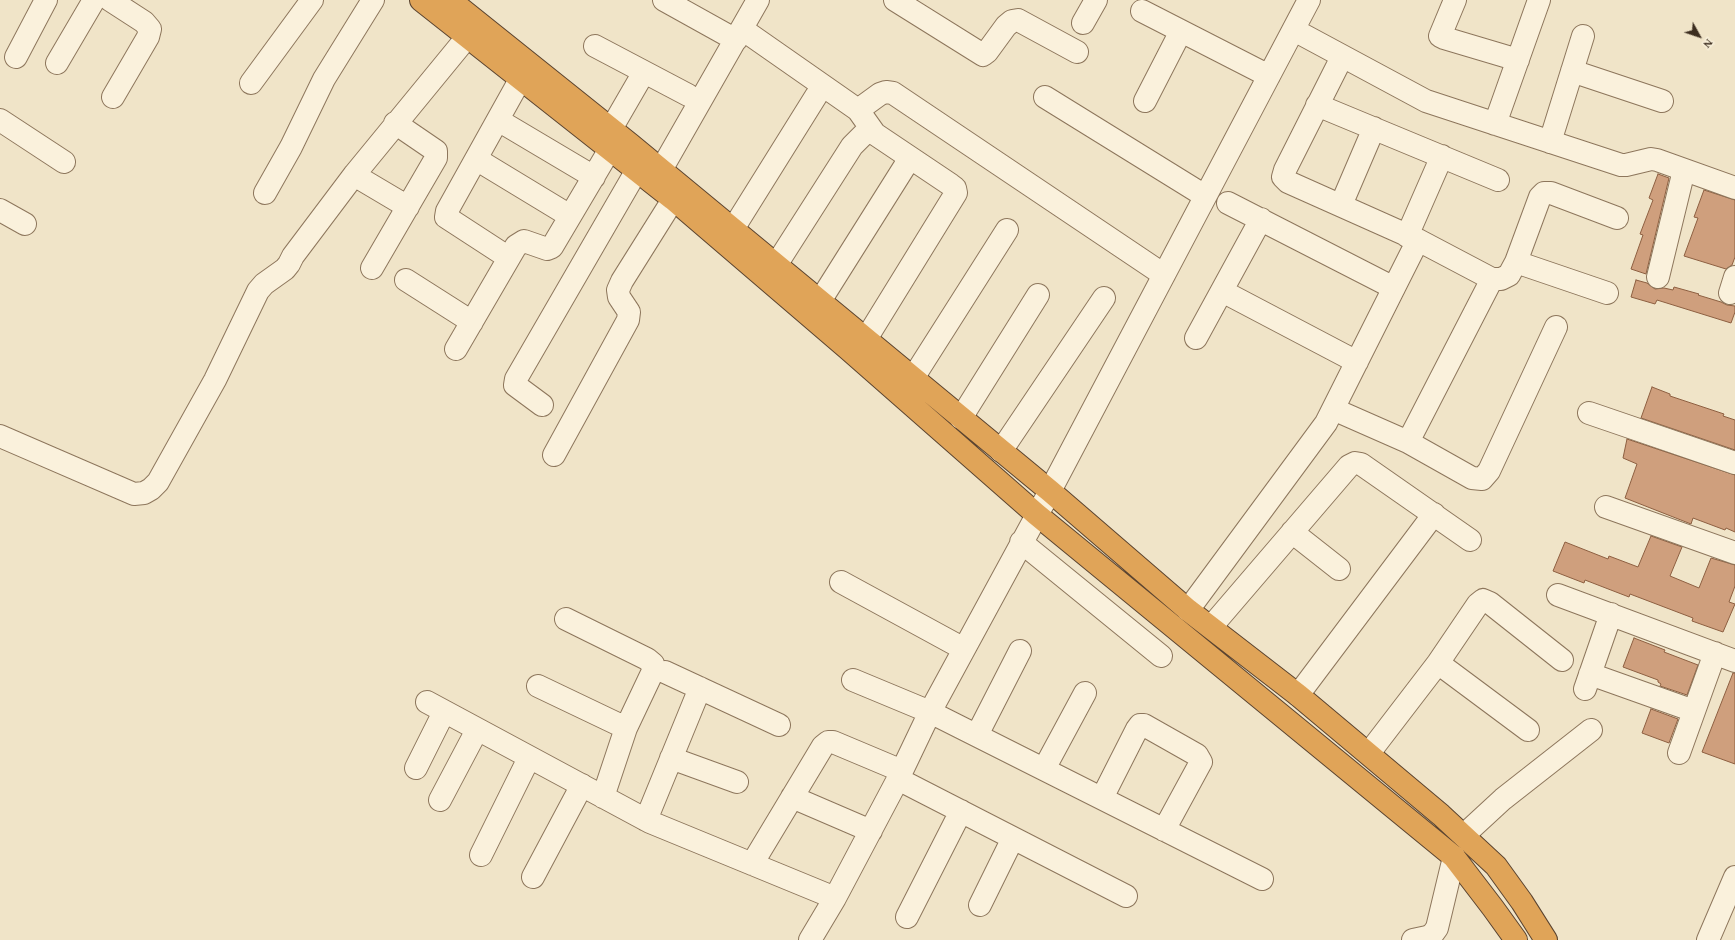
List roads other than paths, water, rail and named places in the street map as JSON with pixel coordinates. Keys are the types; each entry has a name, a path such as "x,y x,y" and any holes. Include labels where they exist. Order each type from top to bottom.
{"highway":[{"path":"421,0 521,78 611,139"},
{"path":"450,0 650,174 733,229 1050,491 1188,610 1298,695 1369,753 1464,835 1496,866 1522,902 1546,940"},
{"path":"677,193 848,349 1036,514 1454,857 1516,940"}],"street":[{"path":"16,57 46,0"},
{"path":"57,63 94,0"},
{"path":"110,0 144,22 150,28 148,37 113,97"},
{"path":"251,83 312,0"},
{"path":"664,0 739,34 864,119 875,134 955,188 956,193 866,339"},
{"path":"542,404 515,385 516,379 650,174 739,34 758,0"},
{"path":"895,0 983,55 987,52 1006,26 1012,21 1018,20 1077,52"},
{"path":"1083,22 1096,0"},
{"path":"810,940 835,898 900,775 930,712 1036,514 1050,491 1309,0"},
{"path":"1455,0 1440,36 1518,60"},
{"path":"1495,124 1539,0"},
{"path":"265,193 291,146 324,79 367,2"},
{"path":"1142,11 1269,76"},
{"path":"1294,30 1416,97 1621,165 1651,159 1735,188"},
{"path":"1145,101 1181,31"},
{"path":"0,436 134,494 144,493 151,489 158,482 215,380 258,291 264,284 285,269 293,256 354,175 395,123 468,36"},
{"path":"1550,142 1583,36"},
{"path":"595,46 688,95"},
{"path":"1342,57 1285,170 1283,177 1288,182 1412,238 1492,279 1501,279 1509,274 1516,262 1540,197 1544,192 1551,193 1617,218"},
{"path":"1572,71 1662,101"},
{"path":"456,349 516,246 524,241 547,249 552,247 594,177 644,72"},
{"path":"509,258 446,217 447,211 521,78"},
{"path":"776,265 852,146 864,119 880,94 886,92 893,93 1164,275"},
{"path":"733,229 816,96"},
{"path":"1045,97 1205,196"},
{"path":"1317,105 1498,180"},
{"path":"0,120 64,162"},
{"path":"498,120 594,177"},
{"path":"372,268 436,158 436,152 395,123"},
{"path":"1341,205 1374,128"},
{"path":"1188,610 1326,423 1394,288 1442,156"},
{"path":"820,301 910,158"},
{"path":"476,159 570,216"},
{"path":"1658,277 1684,170"},
{"path":"354,175 408,207"},
{"path":"554,455 628,320 628,312 619,297 618,290 677,193"},
{"path":"1228,203 1394,288"},
{"path":"0,210 25,224"},
{"path":"1196,338 1261,219"},
{"path":"913,378 1007,230"},
{"path":"1516,262 1607,293"},
{"path":"1408,442 1492,279"},
{"path":"406,280 472,322"},
{"path":"1222,291 1357,362"},
{"path":"961,418 1038,295"},
{"path":"1001,451 1104,298"},
{"path":"1333,409 1408,442 1472,478 1482,479 1489,471 1556,327"},
{"path":"1589,413 1735,463"},
{"path":"1211,627 1349,466 1355,463 1361,464 1470,540"},
{"path":"1606,507 1735,553"},
{"path":"1298,695 1434,514"},
{"path":"1292,532 1339,569"},
{"path":"1021,542 1161,656"},
{"path":"841,582 964,649"},
{"path":"1558,595 1735,660"},
{"path":"1369,753 1438,662 1478,604 1483,600 1490,603 1562,660"},
{"path":"1611,614 1587,682 1694,711"},
{"path":"566,620 648,659 653,664 653,671 626,728 603,797"},
{"path":"977,735 1020,651"},
{"path":"1679,753 1715,653"},
{"path":"1438,662 1528,730"},
{"path":"664,672 779,725"},
{"path":"853,680 930,712 1262,878"},
{"path":"538,686 626,728"},
{"path":"646,820 700,688"},
{"path":"1044,769 1086,693"},
{"path":"416,768 436,707 646,820 835,898"},
{"path":"1102,798 1137,729 1140,725 1144,725 1197,755 1201,762 1164,830"},
{"path":"440,800 477,730"},
{"path":"1464,835 1503,800 1591,730"},
{"path":"752,864 823,746 828,742 833,742 900,775 961,811 1126,896"},
{"path":"481,855 529,758"},
{"path":"671,758 737,782"},
{"path":"533,877 582,785"},
{"path":"792,797 870,831"},
{"path":"907,917 961,811"},
{"path":"980,905 1013,838"},
{"path":"1422,939 1432,935 1437,928 1454,857"},
{"path":"1708,940 1735,877"}]}
